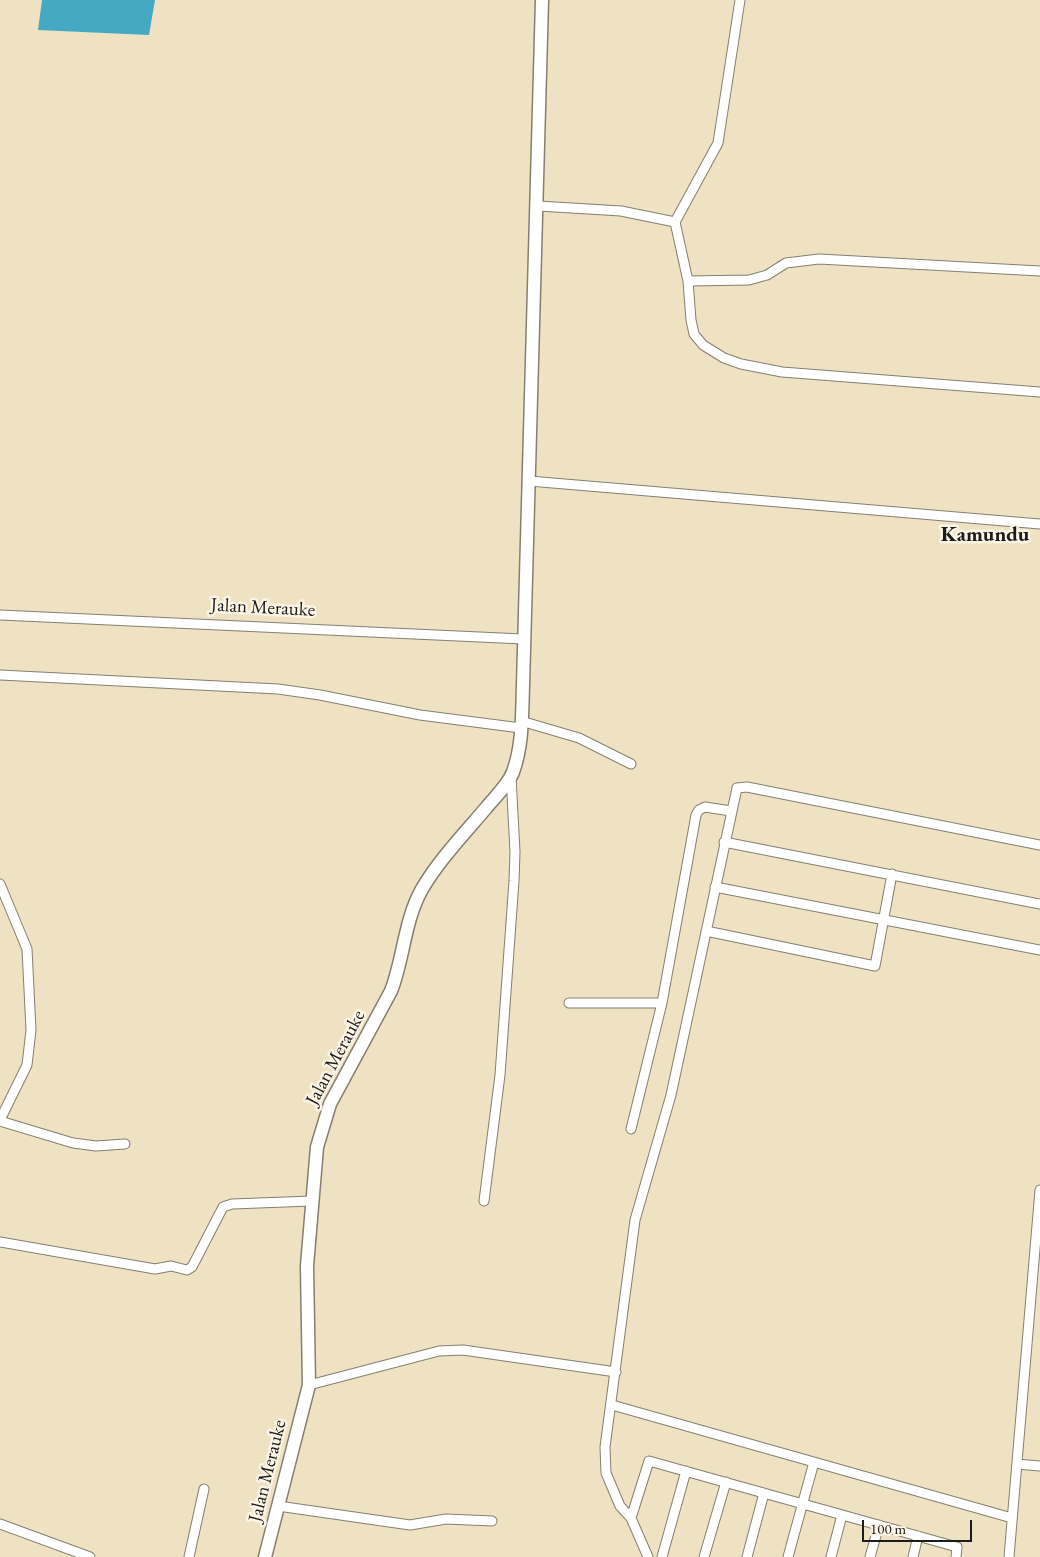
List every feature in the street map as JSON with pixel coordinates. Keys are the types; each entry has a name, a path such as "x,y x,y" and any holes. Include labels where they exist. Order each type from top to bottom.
{"highway":[{"name":"Jalan Merauke","path":"265,1557 309,1385 307,1266 317,1147 324,1122 344,1076 382,1012 391,991 397,976 414,906 428,880 511,776 517,758 521,725 530,481 542,0"}],"street":[{"path":"740,0 718,143 675,222 688,281 694,334 703,345 733,362 782,372 1040,392"},
{"path":"538,206 621,211 675,222"},
{"path":"688,281 749,280 767,275 786,263 819,259 1040,271"},
{"path":"530,481 1040,524"},
{"name":"Jalan Merauke","path":"0,615 524,639"},
{"path":"0,675 278,689 320,694 420,715 521,725 579,738 631,764"},
{"path":"484,1201 498,1091 514,881 515,852 511,776"},
{"path":"648,1557 631,1518 620,1506 604,1466 605,1446 612,1405 635,1220 671,1095 737,788 743,786 1040,845"},
{"path":"631,1130 662,1003 696,815 699,810 705,807 731,811"},
{"path":"724,842 1040,904"},
{"path":"706,931 875,966 892,874"},
{"path":"0,884 27,949 31,1030 27,1064 0,1120 74,1143 96,1146 125,1144"},
{"path":"715,887 1040,950"},
{"path":"569,1003 662,1003"},
{"path":"1009,1557 1037,1269 1040,1190"},
{"path":"0,1242 155,1269 171,1266 187,1270 192,1267 223,1207 232,1204 312,1200"},
{"path":"309,1385 439,1351 463,1350 616,1372"},
{"path":"612,1405 1012,1518"},
{"path":"631,1518 649,1461 957,1547 956,1557"},
{"path":"788,1557 814,1462"},
{"path":"1017,1464 1040,1466"},
{"path":"662,1557 686,1471"},
{"path":"704,1557 726,1482"},
{"path":"189,1557 204,1489"},
{"path":"747,1557 764,1493"},
{"path":"278,1506 410,1525 446,1519 492,1521"},
{"path":"831,1557 842,1515"},
{"path":"0,1524 90,1557"},
{"path":"870,1557 879,1525"},
{"path":"913,1557 918,1536"}],"water":[{"path":"42,0 155,0 149,35 38,30"}],"district":[{"name":"Kamundu","path":"985,535"}]}
